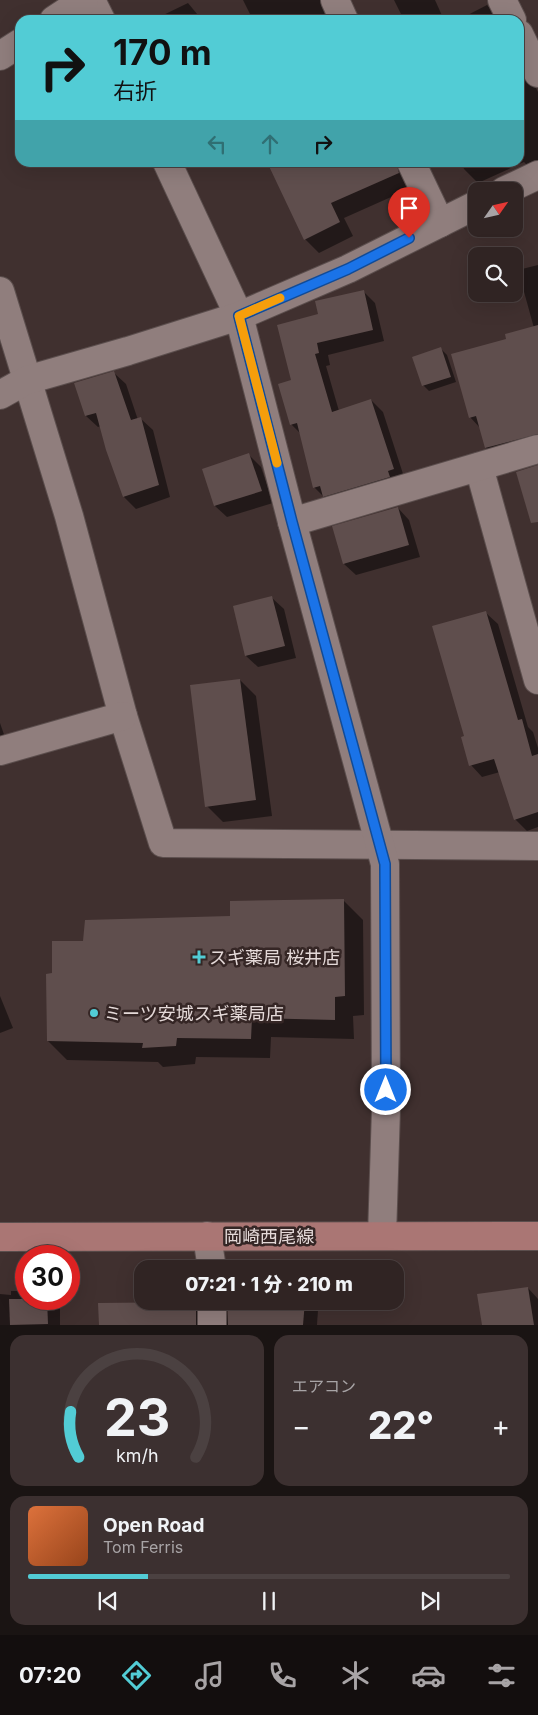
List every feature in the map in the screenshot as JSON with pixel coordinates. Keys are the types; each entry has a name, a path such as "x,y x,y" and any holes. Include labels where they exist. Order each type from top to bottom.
{"main road":[{"name":"岡崎西尾線","path":"0,1236 538,1236"}],"street":[{"path":"62,15 84,0"},
{"path":"91,0 98,15"},
{"path":"335,0 342,15"},
{"path":"502,0 510,15"},
{"path":"524,44 538,73"},
{"path":"0,56 15,46"},
{"path":"169,167 239,316 292,522 380,846 385,874 386,1109 382,1236"},
{"path":"414,167 440,223"},
{"path":"522,182 538,174"},
{"path":"0,395 27,380 239,316 348,269 468,209"},
{"path":"0,291 70,516 123,716 163,843 538,846"},
{"path":"292,522 538,449"},
{"path":"479,467 538,680"},
{"path":"0,752 123,716"},
{"path":"207,1236 211,1260"},
{"path":"212,1310 212,1325"}],"building":[{"path":"269,167 397,167 399,173 331,203 340,222 304,240"},
{"path":"364,290 373,330 317,343 319,353 315,354 332,412 371,399 394,469 388,471 390,477 323,497 320,486 313,488 297,423 290,425 278,384 291,380 277,325 318,314 315,301"},
{"path":"538,325 538,434 485,448 476,416 469,418 451,354 506,339 505,334"},
{"path":"441,347 451,377 422,386 412,357"},
{"path":"114,371 131,420 141,417 159,485 123,497 106,450 96,413 85,416 74,383"},
{"path":"249,453 262,491 214,506 202,469"},
{"path":"538,465 538,522 531,523 516,472"},
{"path":"398,507 409,545 343,564 332,526"},
{"path":"272,596 285,646 245,656 233,606"},
{"path":"486,611 518,720 522,719 532,756 538,754 538,812 514,820 494,759 469,766 461,737 464,736 432,626"},
{"path":"240,679 256,800 205,807 190,685"},
{"name":"スギ薬局 桜井店","path":"344,899 345,996 335,997 335,1020 252,1018 251,1039 177,1038 176,1046 142,1048 143,1043 47,1041 46,974 52,973 52,941 83,941 85,920 230,916 230,901"},
{"path":"528,1287 534,1325 482,1325 477,1294"},
{"path":"9,1299 15,1299 15,1310 47,1310 48,1324 10,1325"},
{"path":"98,1303 134,1303 134,1310 196,1310 196,1325 99,1325"},
{"path":"228,1310 304,1310 303,1325 228,1325"}],"slow traffic":[{"path":"277,463 239,316 280,298"}],"place":[{"name":"スギ薬局 桜井店","path":"199,957"},
{"name":"ミーツ安城スギ薬局店","path":"94,1013"}],"route":[{"path":"386,1090 385,864 292,522 239,316 348,269 409,238"}]}
